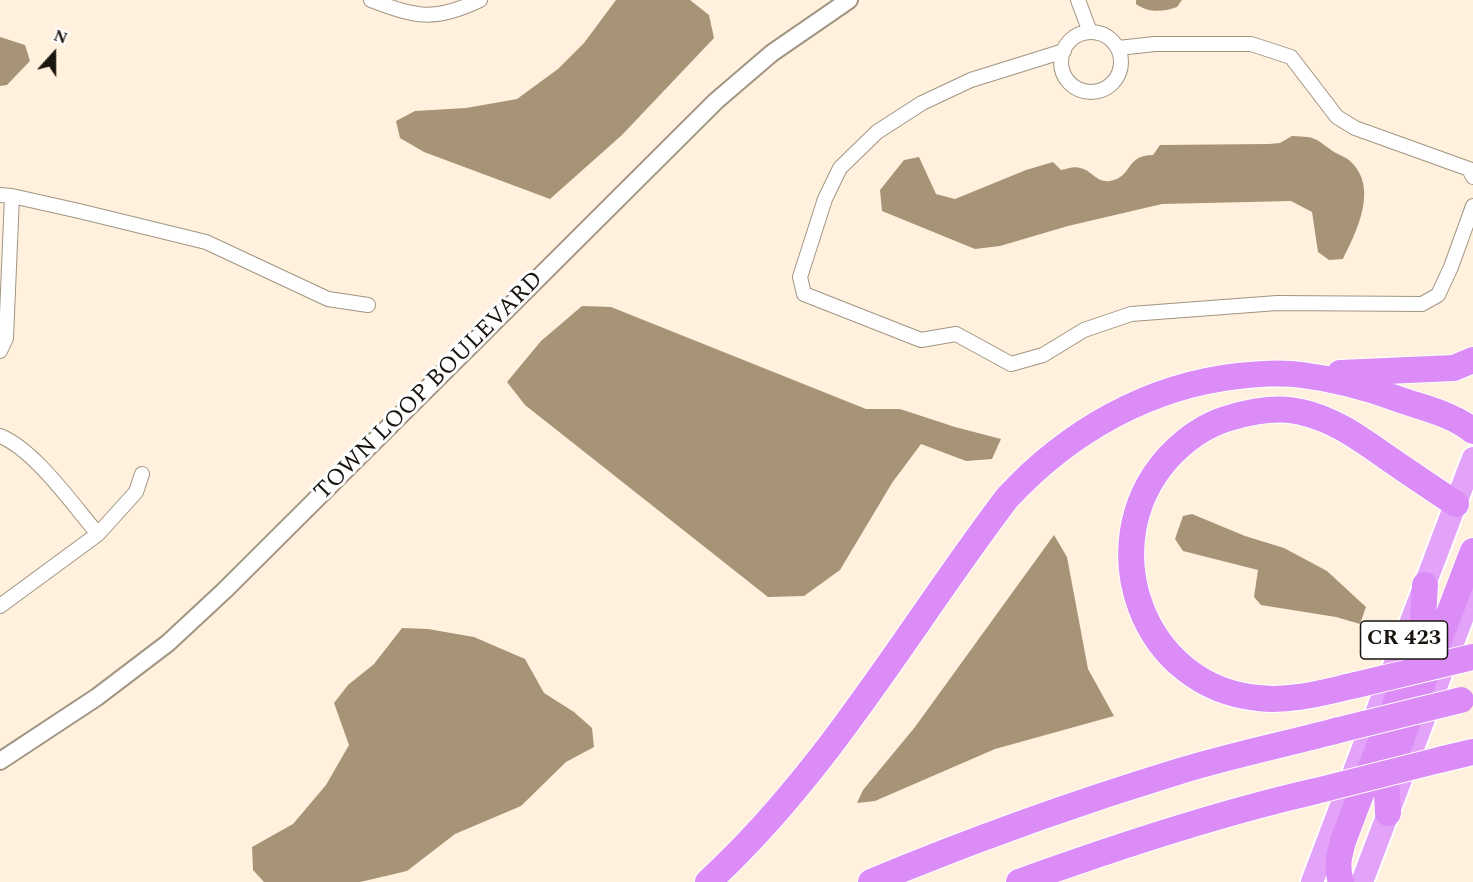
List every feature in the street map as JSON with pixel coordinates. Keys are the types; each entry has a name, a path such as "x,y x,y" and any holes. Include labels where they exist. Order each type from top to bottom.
{"highway":[{"path":"708,882 751,839 807,775 1007,498 1054,452 1100,422 1152,396 1218,378 1256,374 1301,375 1454,368 1473,360"},
{"path":"1301,375 1375,391 1448,417 1473,431"},
{"path":"1456,504 1341,425 1298,411 1276,409 1243,413 1219,421 1195,434 1175,450 1155,473 1134,519 1130,544 1131,568 1136,594 1147,625 1163,648 1184,668 1205,682 1231,693 1257,698 1307,697 1473,657"},
{"name":"CR 423","path":"1312,882 1473,458"},
{"path":"1388,813 1386,779 1473,551"},
{"path":"1341,882 1338,858 1343,841 1422,634 1425,585"},
{"name":"CR 423","path":"1362,882 1473,590"},
{"path":"871,882 1113,792 1182,771 1467,698"},
{"path":"1019,882 1254,805 1473,752"}],"street":[{"path":"371,0 409,14 441,14 480,0"},
{"name":"TOWN LOOP BOULEVARD","path":"0,761 97,697 168,643 234,582 716,101 772,53 849,0"},
{"path":"1078,0 1090,32"},
{"path":"1090,32 1106,36 1118,48 1121,57 1121,67 1112,84 1094,92 1084,91 1074,86 1067,79 1062,61 1064,51 1074,38 1090,32"},
{"path":"1118,48 1155,44 1251,45 1291,57 1337,117 1355,128 1469,169 1473,177"},
{"path":"1064,51 971,80 922,103 877,132 840,168 825,199 800,277 804,294 921,340 956,334 1011,364 1043,355 1084,330 1131,314 1277,303 1422,304 1438,295 1451,267 1473,206"},
{"path":"0,351 6,338 6,195 206,242 328,299 368,305"},
{"path":"0,436 12,440 44,470 98,534"},
{"path":"0,606 98,534 136,492 142,474"}],"shaded area":[{"path":"616,0 690,0 709,15 714,38 622,135 550,199 424,152 400,138 396,121 415,111 466,108 517,99 558,69 584,43"},
{"path":"1136,0 1182,0 1177,7 1156,11 1141,7 1136,4"},
{"path":"0,37 25,45 30,61 7,85 0,86"},
{"path":"1292,136 1315,139 1348,160 1359,172 1363,183 1363,209 1343,259 1329,260 1318,252 1312,212 1291,201 1162,204 1068,226 1000,246 975,249 882,211 880,190 904,160 919,157 936,194 955,199 1026,170 1053,162 1061,170 1078,167 1101,180 1110,181 1122,175 1138,158 1153,155 1160,145 1269,144 1280,143"},
{"path":"582,306 611,307 866,409 900,409 1001,439 992,459 966,461 921,444 892,483 840,570 804,596 768,597 525,405 507,382 541,341"},
{"path":"1192,514 1245,536 1284,548 1327,571 1366,607 1360,624 1336,617 1261,605 1254,597 1258,570 1183,551 1175,539 1183,516"},
{"path":"1054,535 1067,557 1088,669 1114,716 995,749 875,801 857,803 863,790 915,727"},
{"path":"402,628 428,629 474,637 525,659 544,693 574,712 592,728 594,747 566,762 521,806 455,834 407,871 360,882 264,882 253,870 252,847 293,824 326,785 349,745 334,703 348,685 374,664"}]}
